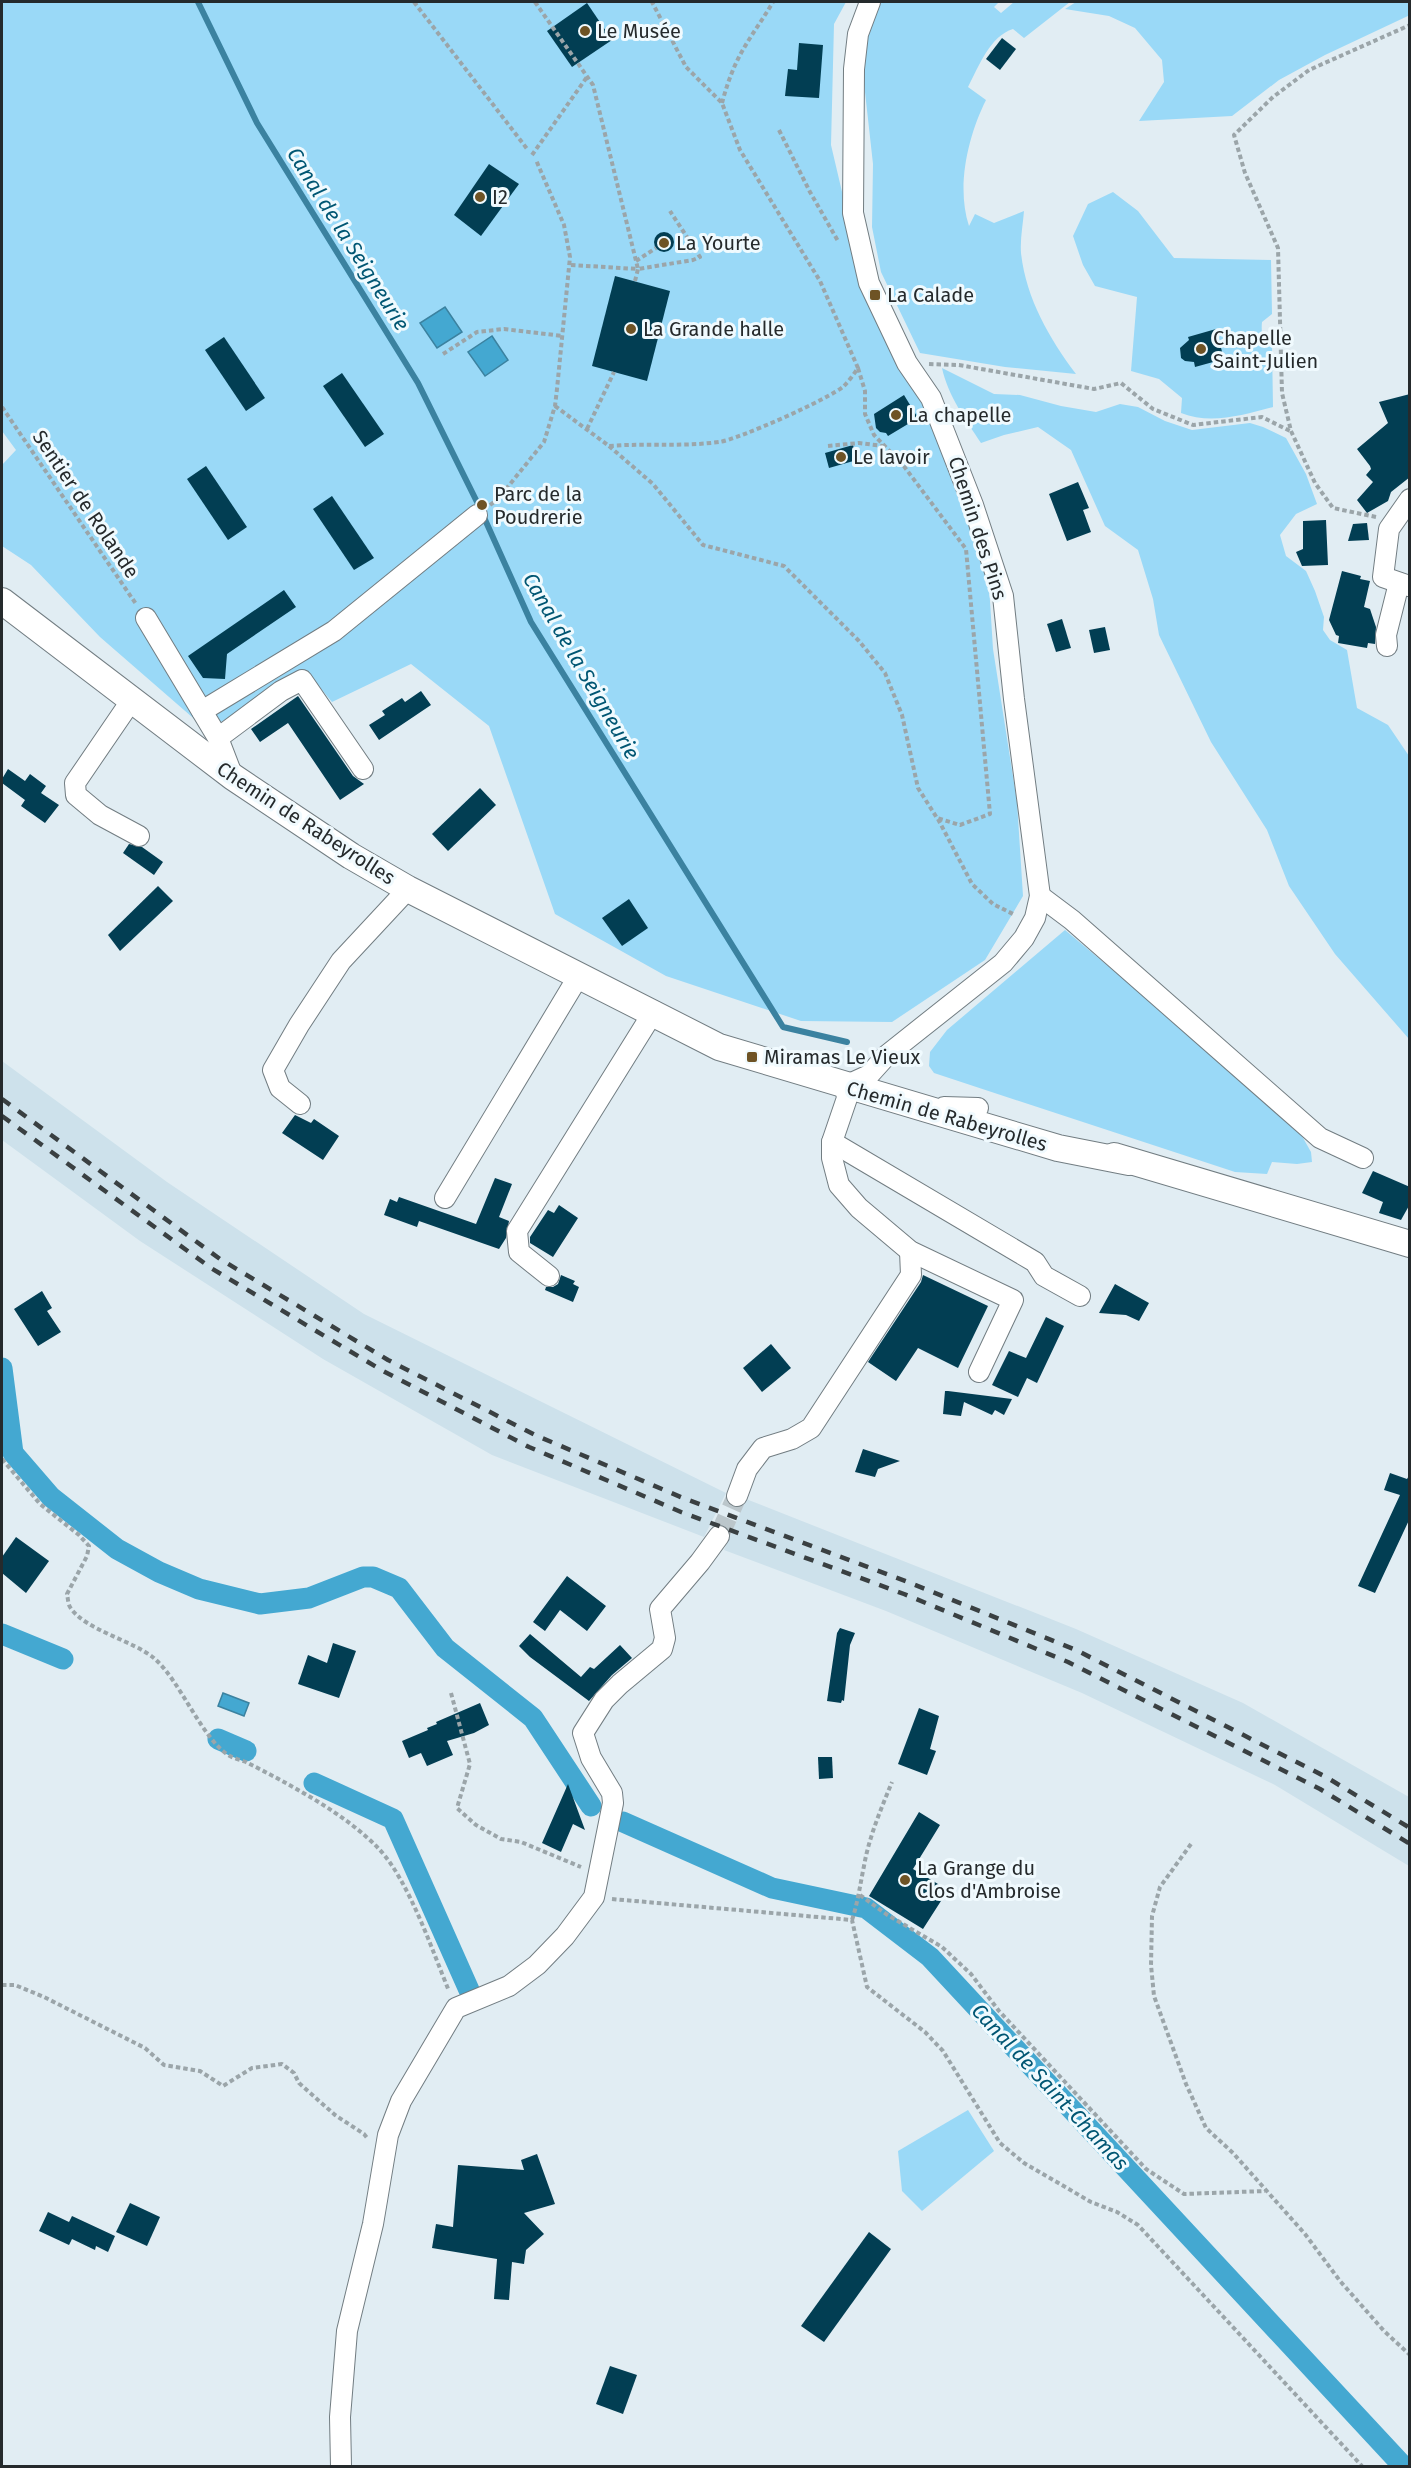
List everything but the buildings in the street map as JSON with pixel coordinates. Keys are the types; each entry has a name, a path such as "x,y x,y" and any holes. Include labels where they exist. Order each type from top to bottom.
{"main road":[{"name":"Chemin de Rabeyrolles","path":"2,601 232,777 302,825 408,889 719,1047 978,1108 1063,1136 1129,1162"},
{"name":"Chemin de Rabeyrolles","path":"648,1010 1058,1148 1129,1162 1410,1244"}],"street":[{"name":"Chemin des Pins","path":"855,1080 991,975 1012,954 1032,923 1040,896 1003,596 974,506 940,418 931,398 897,344 869,283 853,213 855,69 858,34 870,2"},
{"path":"202,711 334,631 481,512"},
{"path":"1388,646 1386,635 1397,582 1389,529 1406,512"},
{"path":"146,618 218,738 232,777"},
{"path":"218,738 281,691 302,680 363,769"},
{"path":"131,701 75,783 76,795 100,815 139,836"},
{"path":"300,1104 280,1088 273,1070 298,1025 341,961 408,889"},
{"path":"1040,896 1072,920 1320,1138 1363,1158"},
{"path":"444,1198 578,976"},
{"path":"549,1276 519,1252 518,1231 648,1010"},
{"path":"855,1080 832,1142 832,1158 839,1185 859,1208 910,1251 1013,1300 979,1372"},
{"path":"832,1142 1035,1262 1044,1276 1080,1296"},
{"path":"737,1496 747,1469 763,1448 792,1439 811,1428 911,1275 910,1251"},
{"path":"341,2466 340,2418 347,2331 373,2224 388,2135 401,2101 456,2008 509,1986 537,1965 564,1936 594,1897 613,1803 612,1793 591,1758 583,1733 604,1700 662,1649 665,1638 660,1609 719,1536"}],"path":[{"path":"414,2 528,150"},
{"path":"535,2 592,85 638,269 635,281"},
{"path":"652,2 686,67 722,103 740,150 820,281 858,368 865,392 865,414 874,435 903,465 966,549 990,814 960,825 937,818"},
{"path":"722,103 730,75 739,56 762,23 773,2"},
{"path":"1406,512 1333,508 1315,483 1291,431 1282,393 1278,248 1245,173 1234,135 1273,97 1309,70 1410,25"},
{"path":"532,155 587,77"},
{"path":"779,130 810,192 844,250"},
{"path":"481,512 498,500 544,442 555,406 571,265 564,225 536,160"},
{"path":"571,265 638,269 693,261 700,257 670,211"},
{"path":"636,261 656,248"},
{"path":"443,354 477,332 504,329 563,336"},
{"path":"959,365 1094,389 1121,383 1153,409 1193,425 1262,417 1291,431"},
{"path":"609,446 634,444 683,446 723,442 763,426 843,387 858,368"},
{"path":"587,429 614,372"},
{"path":"555,406 609,446 653,484 703,544 784,566 859,641 885,673 902,715 918,788 937,818 972,885 993,904 1032,923"},
{"name":"Sentier de Rolande","path":"2,407 146,618"},
{"path":"828,446 859,443 884,446"},
{"path":"2,1459 40,1504 79,1535 89,1546 87,1556 67,1594 70,1607 84,1620 154,1658 168,1673 214,1743 229,1755 245,1761 356,1826 381,1851 406,1890 456,2008"},
{"path":"451,1693 470,1764 457,1808 476,1825 501,1839 521,1842 598,1874"},
{"path":"891,1782 878,1815 864,1866 860,1896 852,1920 867,1987 926,2032 943,2051 1000,2143 1024,2163 1091,2202 1117,2212 1138,2225 1362,2466"},
{"path":"1191,1844 1160,1887 1152,1916 1151,1965 1154,1996 1170,2044 1206,2128 1233,2152 1305,2234 1340,2281 1384,2331 1410,2355"},
{"path":"860,1896 942,1947 971,1974 999,2011 1146,2169 1184,2194 1266,2191"},
{"path":"594,1897 852,1920"},
{"path":"2,1985 15,1985 44,1997 145,2048 164,2065 200,2071 223,2086 252,2068 282,2064 294,2073 299,2083 335,2115 364,2134 384,2162"}],"shaded area":[{"name":"Parc de la Poudrerie","path":"2,2 846,2 834,24 831,145 866,294 890,351 930,412 987,554 993,649 1017,802 1023,896 985,960 892,1022 801,1021 666,976 555,914 489,726 411,664 332,702 307,672 207,730 100,637 31,565 2,546 2,465 16,450 2,431"},
{"path":"879,2 999,2 994,7 1001,13 1014,2 1070,2 1024,38 1013,29 1005,33 992,45 981,61 968,87 986,100 969,145 964,195 969,226 975,214 994,223 1024,211 1021,253 1033,302 1048,332 1076,374 1005,367 920,353 881,272 872,227 873,164 862,65 866,25"},
{"path":"1076,2 1409,2 1410,15 1325,55 1279,80 1232,116 1139,121 1164,82 1162,60 1135,28 1109,16 1065,9"},
{"path":"1113,192 1138,211 1174,258 1271,260 1272,314 1262,322 1262,329 1264,339 1272,345 1273,407 1227,418 1192,417 1181,413 1182,398 1159,379 1131,371 1137,297 1095,286 1083,265 1073,236 1088,204"},
{"path":"445,307 462,332 437,348 420,323"},
{"path":"492,336 508,360 485,376 468,352"},
{"path":"942,368 994,394 1020,395 1096,412 1120,404 1138,407 1165,421 1192,430 1250,423 1286,438 1306,474 1317,504 1296,514 1280,535 1286,556 1306,571 1324,617 1323,630 1330,640 1347,650 1357,708 1388,725 1409,756 1409,1039 1335,954 1289,886 1267,830 1211,742 1159,635 1153,599 1138,550 1105,526 1071,450 1038,427 981,443 953,398"},
{"path":"1065,930 1294,1122 1311,1152 1312,1162 1297,1164 1272,1162 1267,1174 1235,1172 934,1073 929,1066 930,1052 947,1030"},
{"path":"2,1061 167,1182 364,1314 726,1493 704,1537 492,1455 323,1359 140,1241 2,1140"},
{"path":"746,1499 1076,1629 1243,1703 1409,1797 1409,1866 1275,1785 1082,1693 886,1611 724,1550"},
{"path":"223,1693 249,1703 244,1716 218,1706"},
{"path":"968,2110 994,2151 922,2211 902,2191 898,2151"}],"waterway":[{"name":"Canal de la Seigneurie","path":"198,2 257,123 418,383 478,504 531,622 783,1027 847,1042"},
{"path":"2,1368 13,1453 51,1497 117,1549 159,1572 199,1589 260,1604 309,1598 363,1577 373,1577 399,1588 445,1648 533,1718 591,1806"},
{"path":"2,1634 63,1659"},
{"path":"218,1739 246,1751"},
{"path":"314,1783 393,1819 469,1990"},
{"name":"Canal de Saint-Chamas","path":"623,1822 772,1888 866,1908 930,1957 1403,2466"}],"tunnel":[{"path":"719,1536 737,1496"}],"railway":[{"path":"2,1099 220,1259 388,1360 535,1435 683,1498 908,1582 1076,1650 1326,1777 1410,1828"},
{"path":"2,1116 211,1268 383,1371 529,1447 681,1512 904,1594 1068,1662 1320,1789 1410,1844"}],"place":[{"name":"Le Musée","path":"585,31"},
{"name":"I2","path":"480,197"},
{"name":"La Yourte","path":"664,243"},
{"name":"La Calade","path":"875,295"},
{"name":"La Grande halle","path":"631,329"},
{"name":"Chapelle Saint-Julien","path":"1201,349"},
{"name":"La chapelle","path":"896,415"},
{"name":"Le lavoir","path":"841,457"},
{"name":"Parc de la Poudrerie","path":"482,505"},
{"name":"Miramas Le Vieux","path":"752,1057"},
{"name":"La Grange du Clos d'Ambroise","path":"905,1880"}]}
